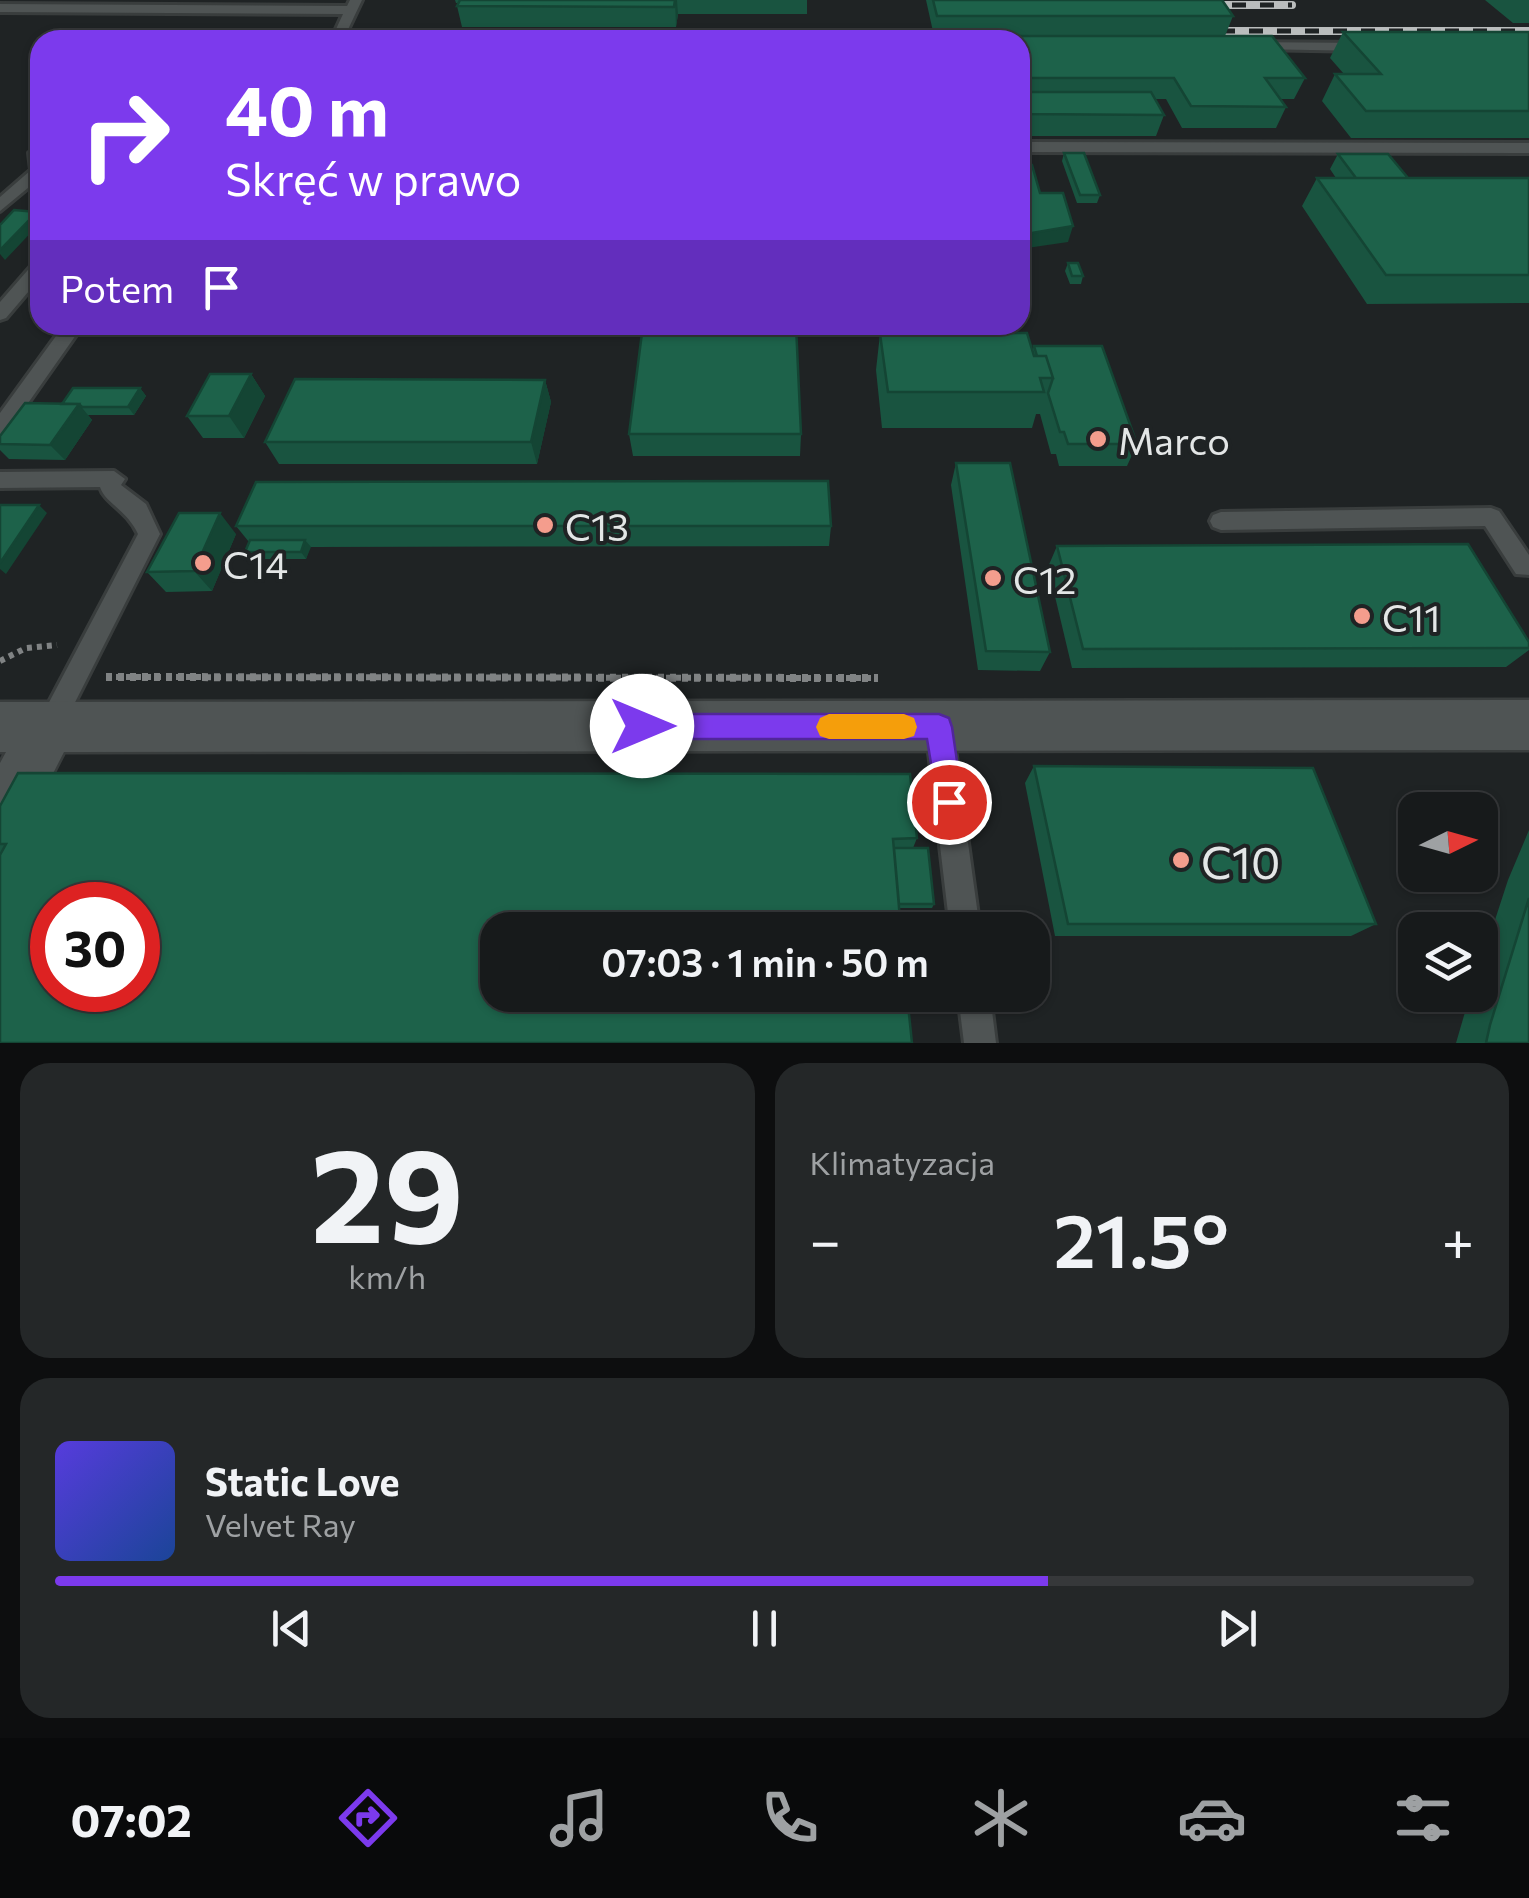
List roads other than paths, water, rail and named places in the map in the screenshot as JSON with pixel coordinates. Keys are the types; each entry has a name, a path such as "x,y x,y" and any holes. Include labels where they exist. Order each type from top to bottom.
{"street":[{"path":"0,818 25,727 1529,725"}],"lane":[{"path":"0,8 73,4 354,5 342,30"},
{"path":"1245,46 1376,46"},
{"path":"1030,147 1529,148"},
{"path":"0,206 30,180"},
{"path":"0,314 30,279"},
{"path":"0,428 67,335"},
{"path":"0,480 112,484 138,510 149,534 25,727"},
{"path":"1221,521 1490,517 1524,567"},
{"path":"939,727 963,912"},
{"path":"976,1012 980,1043"}],"railway":[{"path":"1204,5 1292,5"},
{"path":"1221,31 1529,31"}],"place":[{"name":"Marco","path":"1098,439"},
{"name":"C13","path":"545,525"},
{"name":"C14","path":"203,563"},
{"name":"C12","path":"993,578"},
{"name":"C11","path":"1362,616"},
{"name":"C10","path":"1181,860"}]}
